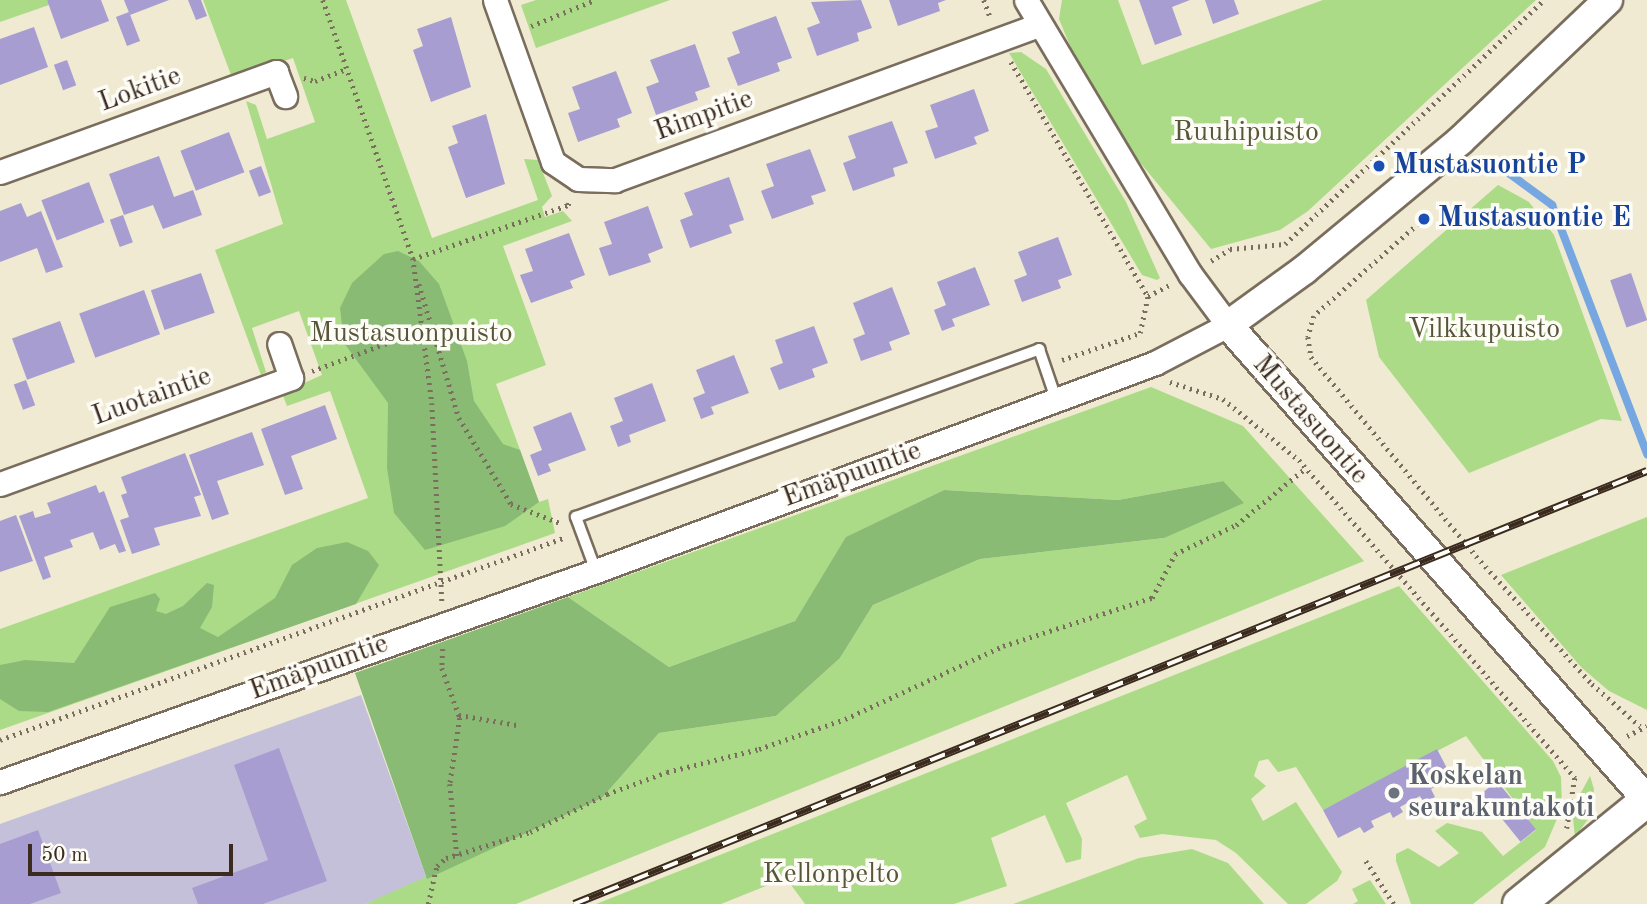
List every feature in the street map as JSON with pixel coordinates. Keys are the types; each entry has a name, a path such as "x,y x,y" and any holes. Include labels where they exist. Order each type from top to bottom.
{"main road":[{"path":"1519,904 1647,800"}],"street":[{"path":"495,0 554,162 578,179"},
{"name":"Mustasuontie","path":"1026,0 1038,25 1190,274 1228,325 1647,800"},
{"name":"Emäpuuntie","path":"0,782 596,571 1155,363 1228,325 1304,270 1460,141 1608,0"},
{"name":"Rimpitie","path":"578,179 615,180 1038,25"},
{"path":"276,72 285,96"},
{"name":"Lokitie","path":"0,172 276,72"},
{"path":"279,344 291,378"},
{"name":"Luotaintie","path":"0,484 291,378"}],"lane":[{"path":"596,571 576,517 1039,349 1056,399"}],"path":[{"path":"323,0 413,258 433,343 459,418 512,504 582,532"},
{"path":"508,35 594,0"},
{"path":"984,0 998,39 1148,296"},
{"path":"276,72 315,80 346,69"},
{"path":"413,258 568,205 578,179"},
{"path":"1424,219 1314,316 1308,337 1311,357 1321,374 1583,674 1640,726"},
{"path":"413,258 432,403 439,584 445,624 442,668 458,714 450,784 457,856"},
{"path":"291,378 422,330"},
{"path":"1140,333 1163,377 1177,387 1223,399 1255,421 1306,468 1574,778 1565,841"},
{"path":"428,904 436,866 457,856 530,832 607,794 667,772 759,749 845,719 1003,646 1152,598 1175,554 1236,525 1306,468"},
{"path":"458,714 517,725"},
{"path":"1366,861 1394,904"}],"shaded area":[{"path":"361,695 427,879 365,904 0,904 0,824"}],"green space":[{"path":"0,0 47,0 49,5 0,22"},
{"name":"Mustasuonpuisto","path":"203,0 346,0 432,238 538,200 524,159 538,160 552,196 542,207 545,217 563,211 572,221 503,246 546,365 496,384 539,502 548,499 555,533 0,730 0,629 368,498 330,391 287,406 282,393 322,375 299,311 252,328 266,372 261,375 215,250 283,224 246,101 256,105 267,139 315,122 293,58 235,78 231,75"},
{"path":"536,0 670,0 536,48 521,5"},
{"name":"Ruuhipuisto","path":"1062,0 1118,0 1142,65 1323,0 1536,0 1308,211 1280,230 1211,249 1134,155 1075,58 1059,19"},
{"path":"1021,52 1046,69 1126,202 1160,278 1157,280 1142,275 1009,53"},
{"name":"Vilkkupuisto","path":"1498,185 1529,202 1554,235 1622,421 1601,419 1469,473 1379,357 1366,300"},
{"path":"398,251 419,261 439,284 467,361 474,401 503,444 520,450 539,502 505,526 425,550 394,513 387,468 388,403 344,343 340,308 352,283 384,254"},
{"path":"1151,387 1243,426 1364,561 516,904 365,904 602,798 659,733 776,716 840,658 873,605 980,559 1164,538 1223,481 1118,500 944,490 847,537 795,621 669,667 568,597"},
{"path":"1223,481 1244,503 1164,538 980,559 873,605 840,658 776,716 659,733 602,798 427,879 355,673 568,597 669,667 795,621 846,537 944,490 1118,500"},
{"path":"1647,517 1647,710 1609,691 1582,668 1501,575"},
{"path":"347,542 368,551 379,565 356,604 48,712 19,711 0,699 0,665 25,660 74,663 110,607 155,593 160,599 156,611 166,614 183,606 207,583 214,585 212,607 200,628 218,637 275,598 292,565 317,548"},
{"name":"Kellonpelto","path":"1399,586 1553,761 1561,777 1562,807 1545,847 1473,904 1411,904 1396,861 1396,854 1408,848 1439,867 1459,853 1435,831 1447,823 1482,832 1503,856 1536,830 1466,736 1323,810 1296,767 1278,772 1268,759 1259,761 1254,776 1266,786 1251,799 1263,821 1296,802 1342,872 1337,881 1306,904 1288,904 1236,853 1216,840 1162,834 1140,838 1134,826 1147,819 1127,775 1066,803 1082,839 1081,859 1066,863 1045,815 991,838 1007,886 954,904 805,904 786,878 721,904 596,904"},
{"path":"1590,776 1594,789 1591,815 1575,837 1572,809"},
{"path":"1192,849 1228,863 1264,904 1013,904 1139,858"},
{"path":"1370,880 1386,904 1353,904 1358,901 1352,889"}],"building":[{"path":"47,0 101,0 109,21 61,39"},
{"path":"124,0 169,0 130,15"},
{"path":"188,0 201,0 207,16 196,20"},
{"path":"861,0 872,28 857,33 859,41 817,56 807,28 820,23 811,2"},
{"path":"889,0 946,0 938,3 940,11 898,26"},
{"path":"1139,0 1190,0 1172,7 1182,35 1155,45"},
{"path":"1205,0 1234,0 1239,14 1213,24"},
{"path":"129,12 140,41 127,46 116,17"},
{"path":"776,16 792,58 777,63 780,71 738,86 727,58 740,53 732,32"},
{"path":"451,17 471,87 431,102 413,50 423,46 417,29"},
{"path":"34,27 48,67 0,85 0,39"},
{"path":"695,44 710,87 695,92 698,100 656,115 646,87 659,82 650,60"},
{"path":"67,60 76,85 63,90 54,65"},
{"path":"616,71 632,113 617,119 620,127 578,142 568,113 580,109 572,87"},
{"path":"974,89 989,131 974,137 977,144 935,159 925,131 938,127 930,105"},
{"path":"486,114 505,184 466,198 448,147 458,143 452,126"},
{"path":"892,121 908,163 893,168 895,176 853,191 843,163 856,158 848,136"},
{"path":"229,132 244,172 196,191 180,151"},
{"path":"810,149 826,191 811,196 814,204 772,219 761,191 774,186 766,164"},
{"path":"159,156 174,197 193,190 202,215 163,229 153,205 124,215 109,174"},
{"path":"261,166 271,192 259,197 249,171"},
{"path":"729,177 744,220 729,225 732,233 690,248 680,220 693,215 684,193"},
{"path":"89,182 104,222 57,240 41,200"},
{"path":"21,203 27,217 41,211 63,267 46,273 37,248 0,262 0,211"},
{"path":"648,206 663,248 648,254 651,262 609,276 599,248 612,244 604,222"},
{"path":"123,215 133,242 120,247 110,220"},
{"path":"569,233 585,275 570,281 573,288 531,303 520,275 533,271 525,249"},
{"path":"1058,237 1072,275 1058,280 1061,288 1022,302 1014,280 1027,275 1018,252"},
{"path":"975,267 990,305 952,319 955,326 942,331 934,310 946,305 937,282"},
{"path":"201,273 215,313 165,330 151,290"},
{"path":"1631,273 1647,320 1626,327 1610,280"},
{"path":"892,287 910,334 889,342 892,350 861,361 853,339 865,334 853,303"},
{"path":"144,290 160,334 95,358 79,314"},
{"path":"60,321 75,362 27,380 12,338"},
{"path":"814,326 828,363 812,369 815,377 779,390 770,368 783,363 775,340"},
{"path":"734,355 749,393 711,407 714,414 701,419 693,398 705,393 696,370"},
{"path":"26,380 35,405 23,410 14,384"},
{"path":"652,383 666,421 629,435 631,442 618,447 610,426 623,421 614,398"},
{"path":"325,405 337,439 291,456 303,489 285,495 261,429"},
{"path":"571,412 586,450 548,464 551,471 538,476 530,455 542,450 533,427"},
{"path":"252,432 264,465 217,481 229,514 212,520 189,455"},
{"path":"185,453 201,495 194,497 201,516 154,528 160,545 132,554 120,520 129,517 121,495 127,493 121,477"},
{"path":"96,485 99,493 104,491 126,551 119,553 115,544 100,550 93,532 70,540 73,547 44,557 51,577 43,580 19,516 33,511 35,518 51,513 47,503"},
{"path":"16,515 33,561 0,572 0,521"},
{"path":"279,748 327,881 263,904 198,904 192,888 268,860 234,765"},
{"name":"Koskelan seurakuntakoti","path":"1437,749 1452,778 1431,789 1435,797 1423,803 1420,796 1400,807 1403,812 1393,818 1390,812 1371,821 1374,827 1364,833 1360,827 1338,838 1323,810"},
{"path":"1497,781 1536,829 1520,842 1481,794"},
{"path":"38,830 61,893 30,904 0,904 0,844"}],"waterway":[{"path":"1499,166 1552,205 1647,454"}],"railway":[{"path":"574,904 1647,471"}],"place":[{"name":"Mustasuontie P","path":"1379,166"},
{"name":"Mustasuontie E","path":"1424,219"},
{"name":"Koskelan seurakuntakoti","path":"1394,793"}]}
